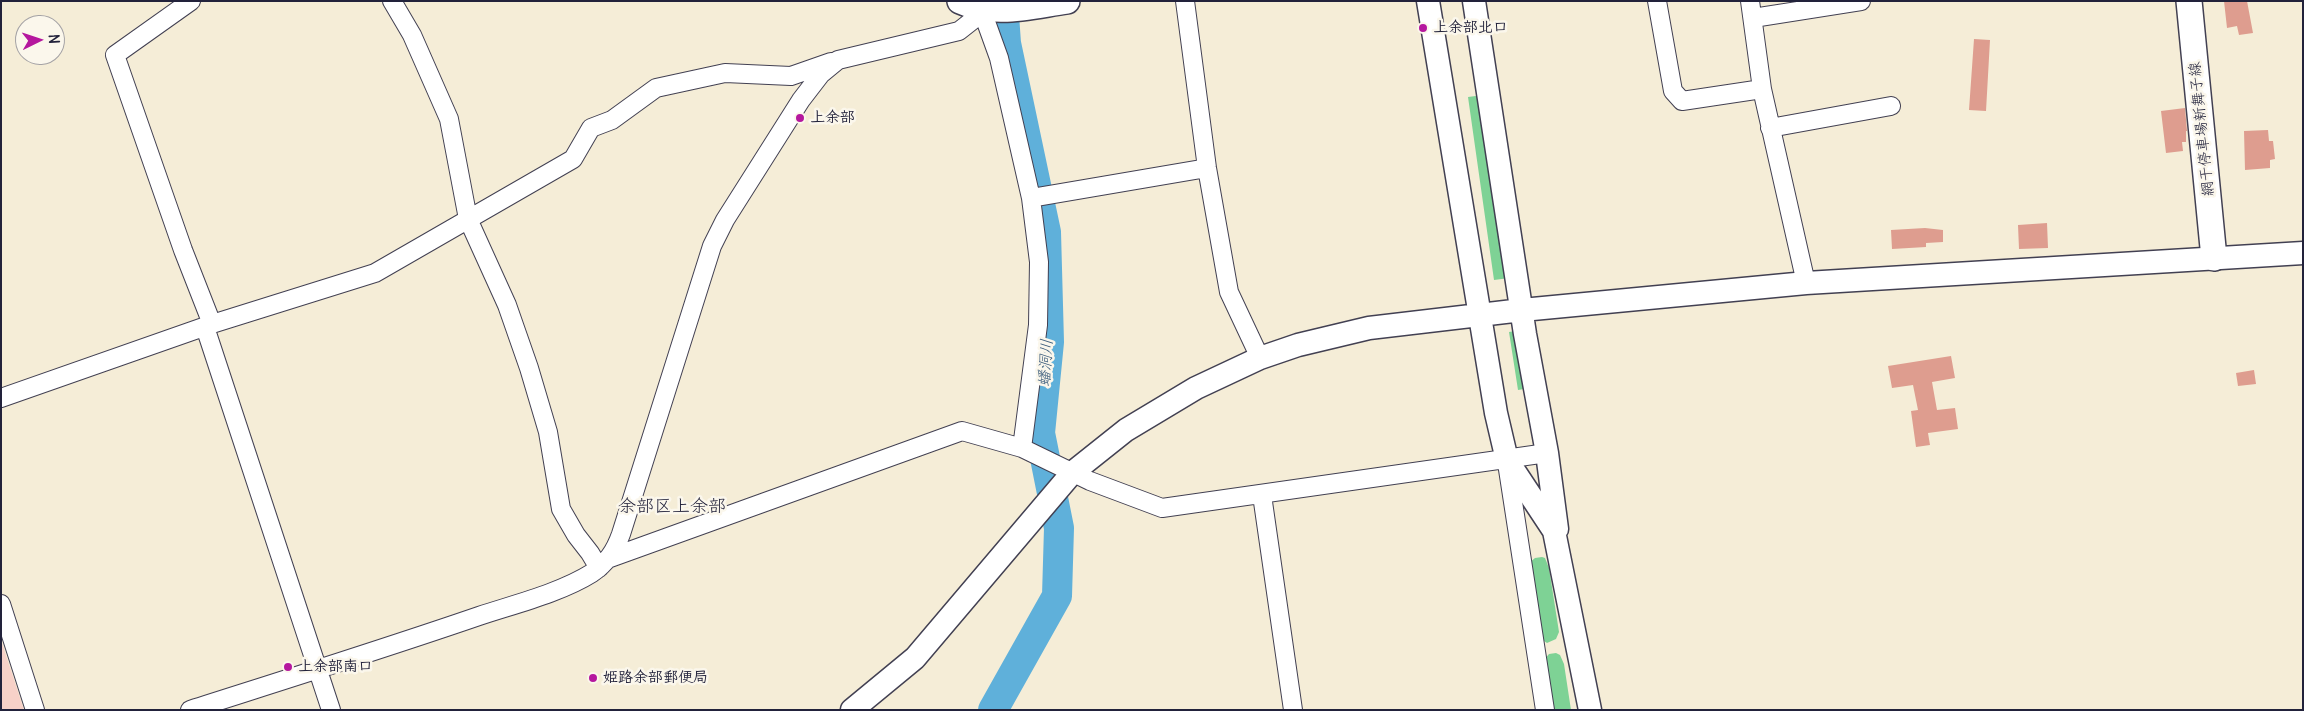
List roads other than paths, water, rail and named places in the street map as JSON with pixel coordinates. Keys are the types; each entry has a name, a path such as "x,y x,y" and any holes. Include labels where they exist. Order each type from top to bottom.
{"main road":[{"path":"986,7 1067,1"},
{"name":"網干停車場新舞子線","path":"2189,1 2214,258"}],"street":[{"path":"191,1 115,55 183,250 331,710"},
{"path":"392,1 412,35 449,119 468,219 507,305 529,368 548,432 561,509 576,535 590,553 604,563"},
{"path":"1185,1 1207,168 1230,292 1260,358"},
{"path":"1428,1 1479,316 1496,413 1507,460 1545,710"},
{"path":"1474,1 1522,310 1547,453 1563,576"},
{"path":"1657,1 1673,91 1682,101 1762,89"},
{"path":"1806,283 1762,89 1751,10 1861,1"},
{"path":"1,398 208,326 375,273 572,159 592,128 612,120 656,88 725,73 791,76 838,60 959,31 986,7"},
{"path":"986,7 1031,198 1039,262 1038,325 1022,448"},
{"path":"604,563 614,552 621,534 716,238 801,100 821,74 838,60"},
{"path":"1770,128 1891,106"},
{"path":"1031,198 1207,168"},
{"path":"852,710 915,658 1081,477 1101,448 1152,413 1196,388 1260,358 1298,345 1369,328 1522,310 1806,283 2303,253"},
{"path":"190,710 564,586 604,563 962,431 1022,448 1081,477 1162,508 1547,453"},
{"path":"1507,460 1554,531 1590,710"},
{"path":"1262,495 1293,710"},
{"path":"1,604 35,710"}],"waterway":[{"name":"蟠洞川","path":"993,710 1057,596 1059,528 1040,433 1049,342 1046,232 1006,43 1003,1"}],"place":[{"name":"上余部北口","path":"1423,28"},
{"name":"上余部","path":"800,118"},
{"name":"上余部南口","path":"288,667"},
{"name":"姫路余部郵便局","path":"593,678"}],"district":[{"name":"余部区上余部","path":"672,507"}]}
